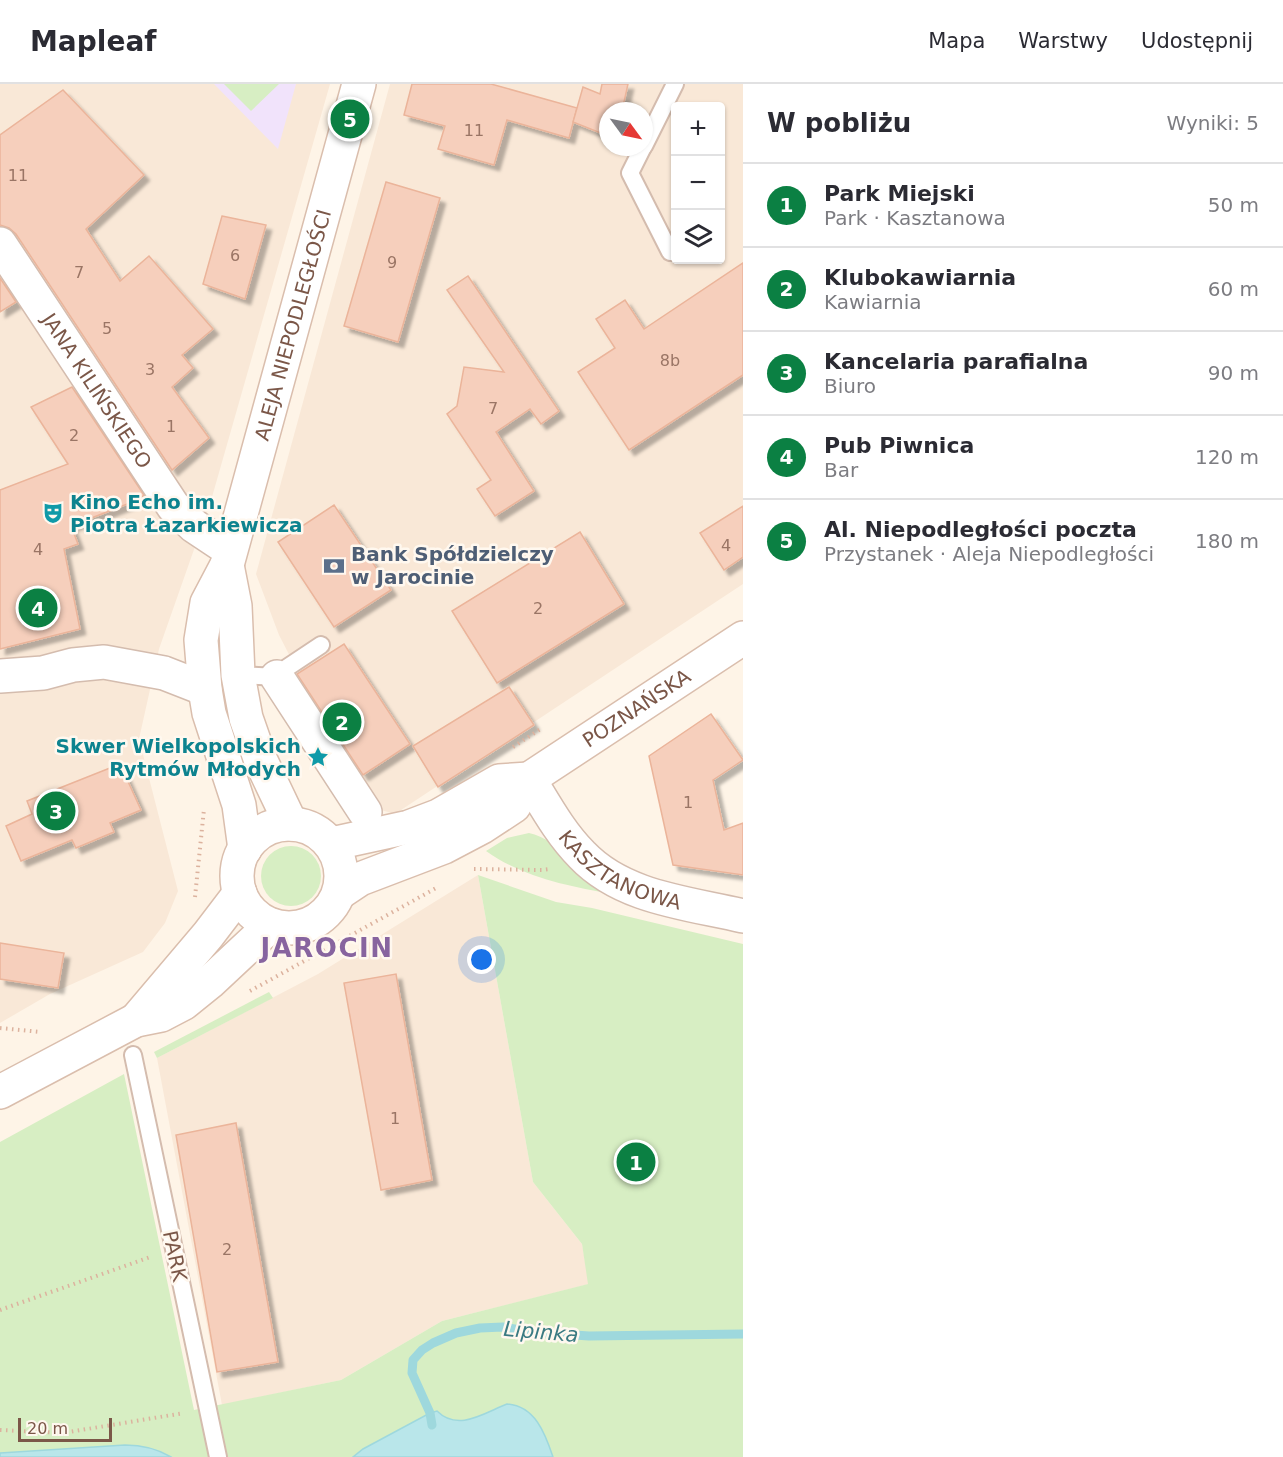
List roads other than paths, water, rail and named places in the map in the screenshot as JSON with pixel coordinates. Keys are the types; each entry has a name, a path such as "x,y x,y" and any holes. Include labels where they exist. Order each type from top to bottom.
{"main road":[{"name":"ALEJA NIEPODLEGŁOŚCI","path":"245,849 239,805 218,743 205,689 201,640 207,603 228,558 359,84"},
{"name":"JANA KILIŃSKIEGO","path":"0,244 173,506 228,558"},
{"name":"ALEJA NIEPODLEGŁOŚCI","path":"228,558 235,606 238,675 246,718 261,761 291,824"},
{"name":"POZNAŃSKA","path":"339,893 360,879 444,847 482,827 514,806 529,779 743,638"},
{"path":"0,676 43,673 73,665 104,662 164,673 205,689"},
{"path":"277,677 365,812"},
{"name":"POZNAŃSKA","path":"331,844 409,827 438,816 499,781 529,779"},
{"name":"KASZTANOWA","path":"529,779 552,816 577,849 599,870 617,882 651,895 743,916"},
{"path":"297,824 312,828 331,844 341,867 341,885 330,909 317,920 300,927 285,928 271,925 258,918 247,907 240,893 238,870 245,849 260,833 277,825 297,824"},
{"path":"136,1020 240,893"},
{"path":"0,1092 136,1020 161,1015 184,1003 226,968 271,925"}],"lane":[{"path":"653,128 675,84"},
{"path":"639,156 630,173 670,252"},
{"path":"238,675 277,677 321,645"},
{"name":"PARK","path":"133,1055 218,1457"}],"water":[{"path":"507,1404 517,1406 532,1415 542,1430 553,1457 353,1457 363,1449 430,1413 437,1411 454,1420 471,1419"},
{"path":"125,1445 149,1448 171,1457 0,1457 0,1453"}],"waterway":[{"name":"Lipinka","path":"432,1425 430,1413 412,1373 413,1360 433,1343 456,1333 480,1328 503,1327 531,1332 589,1336 743,1334"}],"place":[{"name":"Al. Niepodległości poczta","path":"350,119"},
{"name":"Kino Echo im. Piotra Łazarkiewicza","path":"53,513"},
{"name":"Bank Spółdzielczy w Jarocinie","path":"334,566"},
{"name":"Pub Piwnica","path":"38,608"},
{"name":"Klubokawiarnia","path":"342,722"},
{"name":"Skwer Wielkopolskich Rytmów Młodych","path":"318,757"},
{"name":"Kancelaria parafialna","path":"56,811"},
{"name":"Park Miejski","path":"636,1162"}],"district":[{"name":"JAROCIN","path":"327,948"}]}
